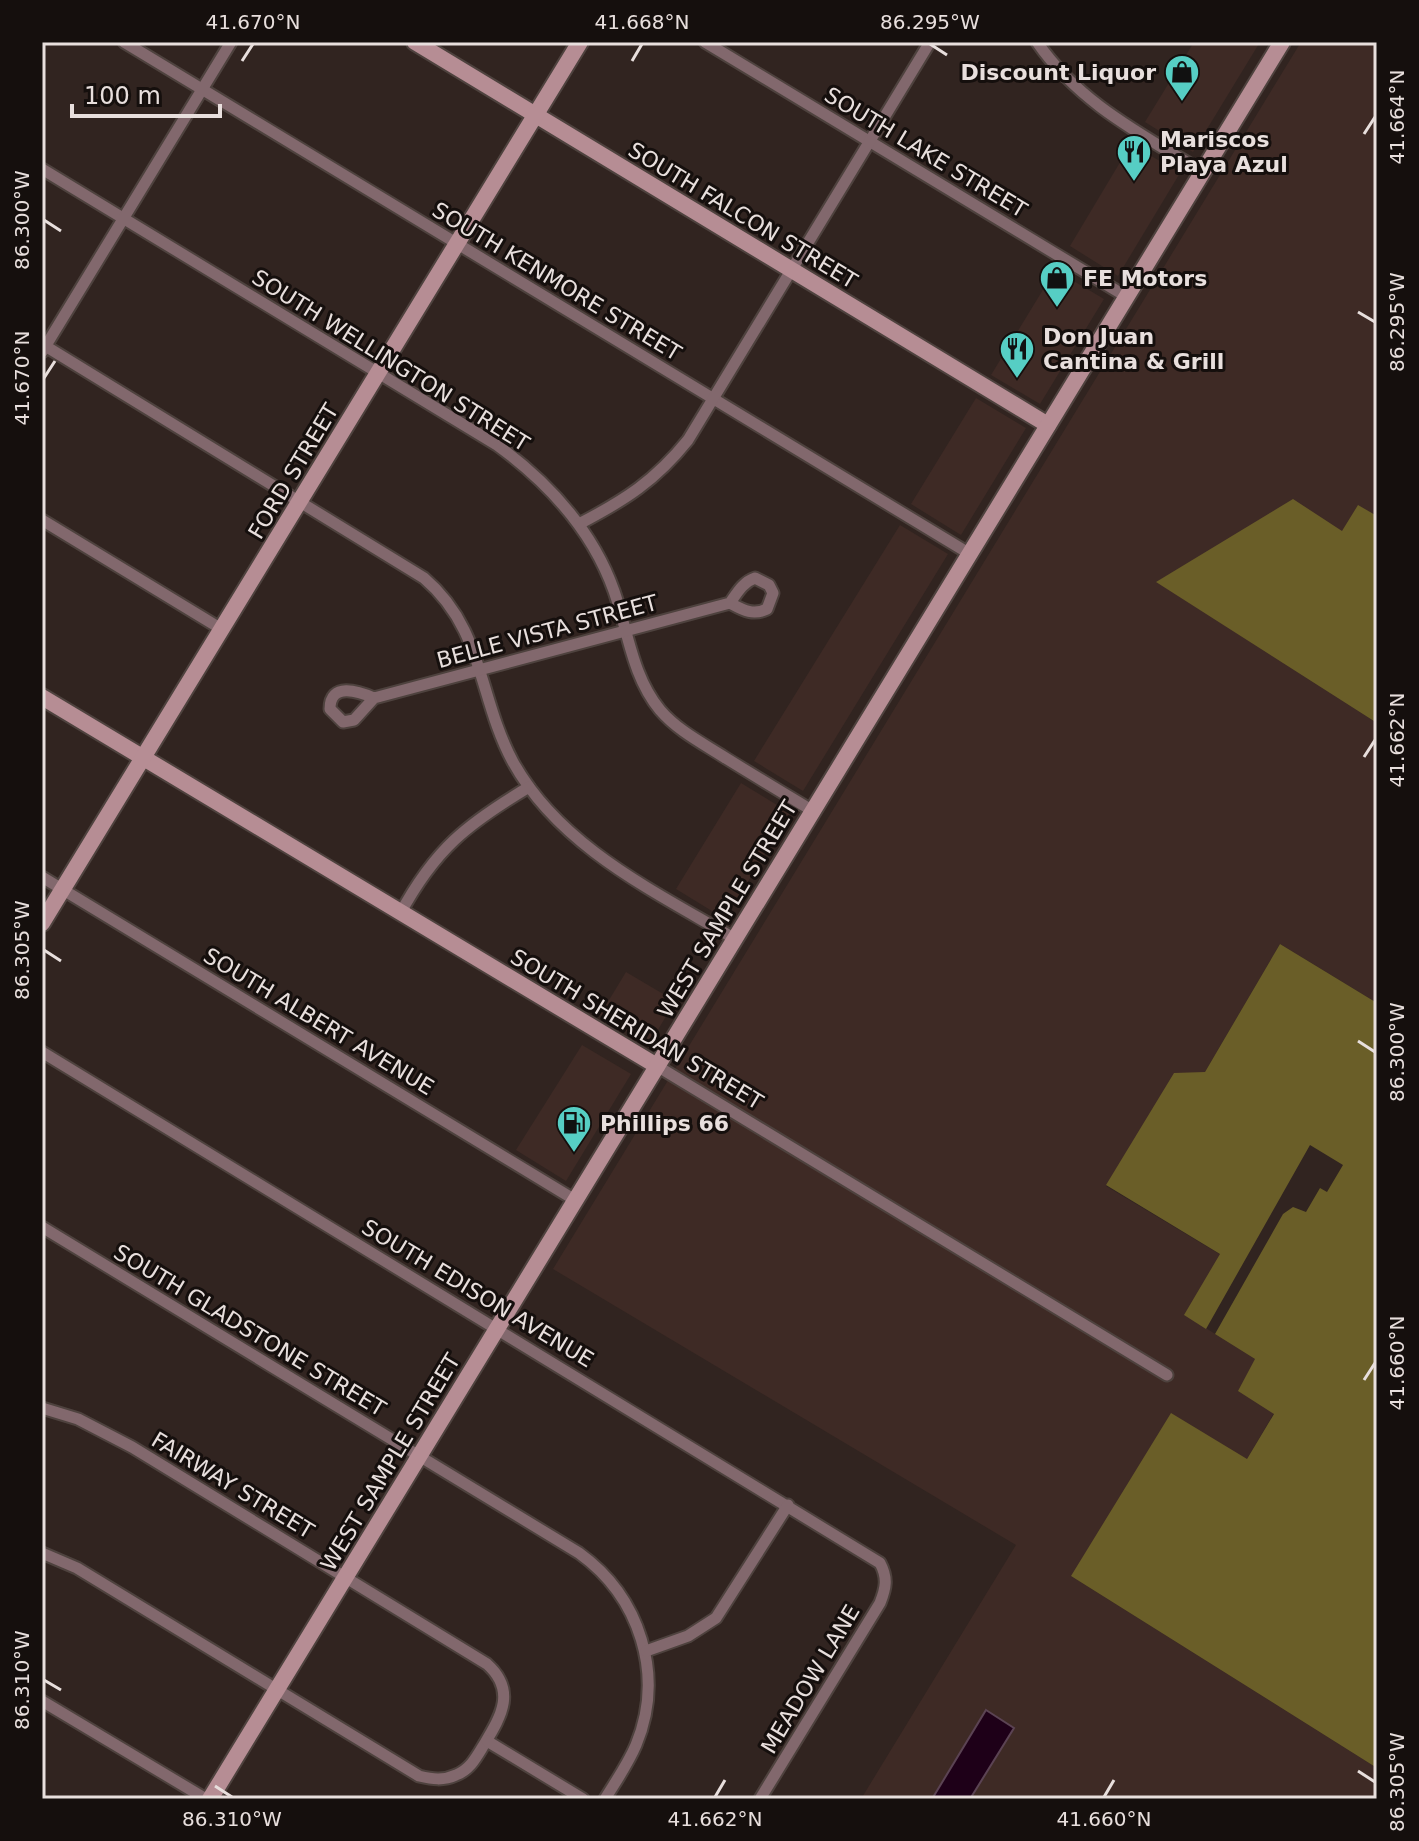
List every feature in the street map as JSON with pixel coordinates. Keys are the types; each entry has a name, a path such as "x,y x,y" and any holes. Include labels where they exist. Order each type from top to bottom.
{"street":[{"name":"SOUTH KENMORE STREET","path":"124,42 970,554"},
{"path":"231,42 43,348 411,568 439,590 457,612 467,631 496,725 529,787 563,826 594,853 735,939"},
{"name":"SOUTH FALCON STREET","path":"415,42 1048,425"},
{"name":"FORD STREET","path":"42,923 580,42"},
{"name":"SOUTH LAKE STREET","path":"705,42 1127,297"},
{"path":"579,524 634,494 657,476 688,440 930,42"},
{"path":"1054,42 1040,46 1063,75 1099,108 1203,172"},
{"name":"WEST SAMPLE STREET","path":"208,1799 1282,42"},
{"name":"SOUTH WELLINGTON STREET","path":"42,169 497,445 523,464 556,495 579,524 606,571 638,674 648,693 672,723 813,811"},
{"path":"42,520 223,630"},
{"name":"BELLE VISTA STREET","path":"374,698 730,603"},
{"name":"SOUTH SHERIDAN STREET","path":"42,697 1167,1375"},
{"path":"400,914 422,876 453,840 485,813 529,787"},
{"name":"SOUTH ALBERT AVENUE","path":"42,877 575,1200"},
{"name":"SOUTH EDISON AVENUE","path":"42,1052 788,1505 876,1560 886,1577"},
{"name":"SOUTH GLADSTONE STREET","path":"42,1227 590,1561 625,1601 642,1637 649,1681 641,1732 630,1758 605,1799"},
{"name":"FAIRWAY STREET","path":"42,1408 98,1428 492,1668 503,1687 502,1714 474,1762 460,1774 447,1779 419,1776 77,1568 42,1553"},
{"path":"646,1651 688,1636 716,1618 788,1505"},
{"name":"MEADOW LANE","path":"760,1799 880,1603 886,1577"},
{"path":"42,1701 208,1799"},
{"path":"487,1741 583,1799"}],"shaded area":[{"path":"1194,42 1260,42 1193,152 1145,122"},
{"path":"1301,42 1377,42 1377,516 1358,506 1343,531 1232,537 1157,582 1377,723 1377,1003 1280,944 1205,1072 1106,1186 1221,1255 1185,1315 1255,1359 1274,1413 1247,1459 1071,1576 1377,1768 1377,1799 861,1799 1016,1545 553,1269"},
{"path":"1131,144 1180,173 1118,276 1070,246"},
{"path":"1055,270 1104,299 1040,404 991,375"},
{"path":"976,398 1026,428 961,535 911,504"},
{"path":"1293,499 1342,531 1358,505 1377,516 1377,723 1156,582"},
{"path":"900,525 948,554 803,791 754,761"},
{"path":"741,783 790,813 725,919 676,889"},
{"path":"1280,944 1377,1003 1377,1768 1071,1576 1171,1413 1247,1459 1274,1414 1238,1391 1255,1359 1215,1334 1283,1214 1293,1207 1306,1212 1320,1188 1327,1192 1343,1165 1310,1145 1206,1329 1184,1315 1220,1254 1106,1185 1174,1073 1205,1072"},
{"path":"626,972 675,1001 649,1045 600,1015"},
{"path":"582,1045 631,1074 566,1181 516,1150"},
{"path":"986,1710 1014,1728 970,1799 932,1799"}],"place":[{"name":"Discount Liquor","path":"1182,103"},
{"name":"Mariscos Playa Azul","path":"1134,183"},
{"name":"FE Motors","path":"1057,309"},
{"name":"Don Juan Cantina & Grill","path":"1017,380"},
{"name":"Phillips 66","path":"574,1154"}]}
